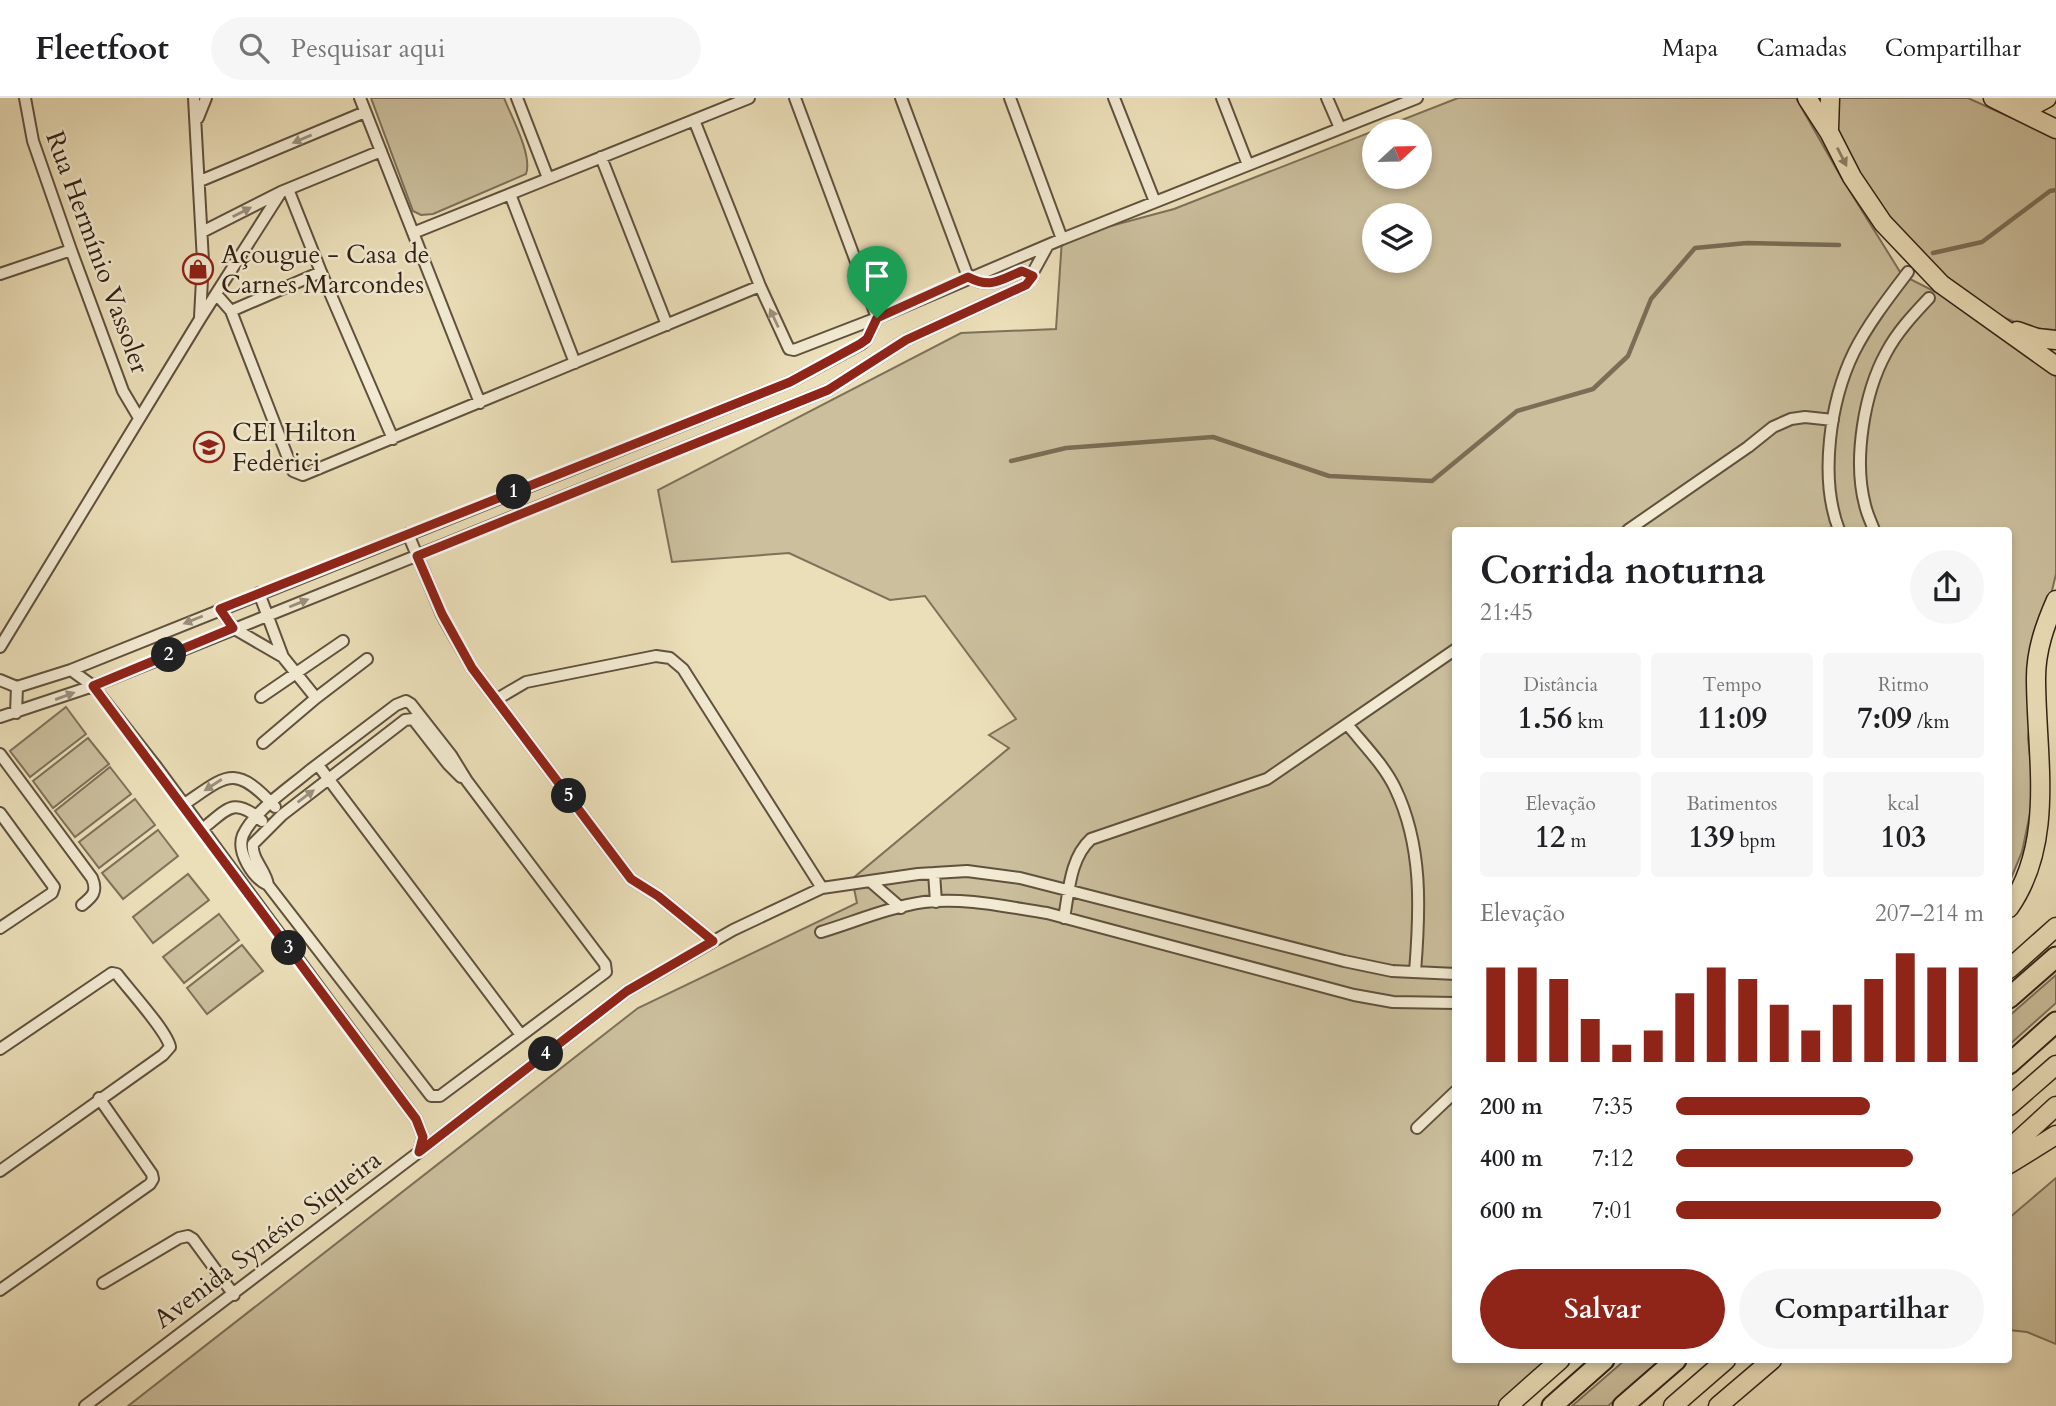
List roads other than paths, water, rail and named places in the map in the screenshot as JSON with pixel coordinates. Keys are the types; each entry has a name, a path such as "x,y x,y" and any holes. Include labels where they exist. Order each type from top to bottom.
{"highway":[{"path":"2012,996 2056,957"},
{"path":"2012,1061 2056,1022"},
{"path":"1552,1406 1601,1363"},
{"path":"1623,1406 1673,1363"}],"main road":[{"path":"1807,98 1829,132 1852,177 1883,223 1941,284 2056,366"},
{"path":"1829,132 1830,98"},
{"path":"2001,101 2034,105 2047,98"},
{"path":"2001,101 2056,129"},
{"path":"1995,322 2037,338 2056,340"},
{"path":"2012,904 2024,890 2040,840 2045,790 2036,676 2042,632 2056,600"},
{"path":"2012,966 2056,927"},
{"path":"2012,1103 2056,1065"},
{"path":"2012,1146 2056,1106"},
{"path":"2012,1162 2056,1135"},
{"path":"1508,1406 1557,1363"},
{"path":"1673,1406 1723,1363"},
{"path":"1718,1406 1768,1363"}],"street":[{"name":"Rua Hermínio Vassoler","path":"25,98 33,141 71,250 123,391 139,418"},
{"path":"194,98 202,232 200,319"},
{"path":"196,127 206,98"},
{"path":"360,98 480,403"},
{"path":"517,98 548,178"},
{"path":"412,233 749,98"},
{"path":"0,680 17,687 71,670 790,382 867,339 877,318 795,98"},
{"path":"901,98 968,277 988,285 1022,271 1033,276"},
{"path":"1010,98 1062,239"},
{"path":"1114,98 1155,202"},
{"path":"1222,98 1248,165"},
{"path":"1327,98 1340,128"},
{"path":"694,120 760,286 789,349 794,350 877,318 968,277 1417,98"},
{"path":"200,181 365,112"},
{"path":"202,232 284,191 380,151"},
{"path":"601,157 667,325"},
{"path":"0,647 200,319 284,191"},
{"path":"284,191 393,439"},
{"path":"510,194 575,363"},
{"path":"0,717 93,686 828,390 906,340 1022,288 1033,276 1048,245"},
{"path":"0,274 71,250"},
{"path":"231,312 321,272"},
{"path":"1838,527 1829,483 1835,405 1854,352 1908,272"},
{"path":"217,295 231,312 293,471 303,475 760,286"},
{"path":"1873,527 1864,504 1861,472 1862,433 1871,388 1886,353 1909,319 1929,298"},
{"path":"1632,527 1748,447 1773,426 1805,417 1833,420"},
{"path":"408,534 442,614 472,668 631,879 658,896 713,941"},
{"path":"259,593 283,657 316,698"},
{"path":"220,609 233,628 283,657"},
{"path":"261,697 343,640"},
{"path":"1064,918 1076,861 1082,847 1091,839 1267,779 1452,652"},
{"path":"496,699 526,682 656,656 670,659 683,669 822,888"},
{"path":"263,743 367,659"},
{"name":"Avenida Synésio Siqueira","path":"71,670 93,686 183,805 416,1119 423,1137 419,1152 85,1406"},
{"path":"16,713 17,687"},
{"path":"406,701 451,755 467,781 607,968 606,972 440,1096 431,1096 268,885 245,860 241,846 243,835 271,802 396,705 406,701"},
{"path":"268,885 252,849 268,826 410,718 448,764 467,781"},
{"path":"1347,724 1395,787 1409,825 1417,860 1418,928 1415,972"},
{"path":"0,754 92,878 96,890 82,905"},
{"path":"318,765 521,1035"},
{"path":"183,805 223,778 231,777 240,778 282,814"},
{"path":"201,830 233,807 246,808 268,826"},
{"path":"0,813 54,887 52,893 0,928"},
{"path":"419,1152 627,991 713,941 822,888 967,871 1020,878 1344,961 1392,971 1452,974"},
{"path":"934,873 936,902"},
{"path":"871,882 901,908"},
{"path":"821,932 923,902 956,901 1001,906 1064,918 1353,995 1393,1002 1452,1003"},
{"path":"0,1049 109,973 114,973 168,1040 170,1047 163,1055 0,1171"},
{"path":"1417,1128 1452,1095"},
{"path":"0,1290 153,1180 152,1174 99,1098"},
{"path":"103,1283 179,1238 188,1236 234,1295"}],"waterway":[{"path":"1933,253 1982,242 2050,191 2056,190"},
{"path":"1011,461 1066,448 1213,437 1329,476 1432,481 1517,411 1593,389 1628,356 1651,299 1695,248 1747,243 1839,245"}],"place":[{"name":"Açougue - Casa de Carnes Marcondes","path":"198,269"},
{"name":"CEI Hilton Federici","path":"209,447"}]}
